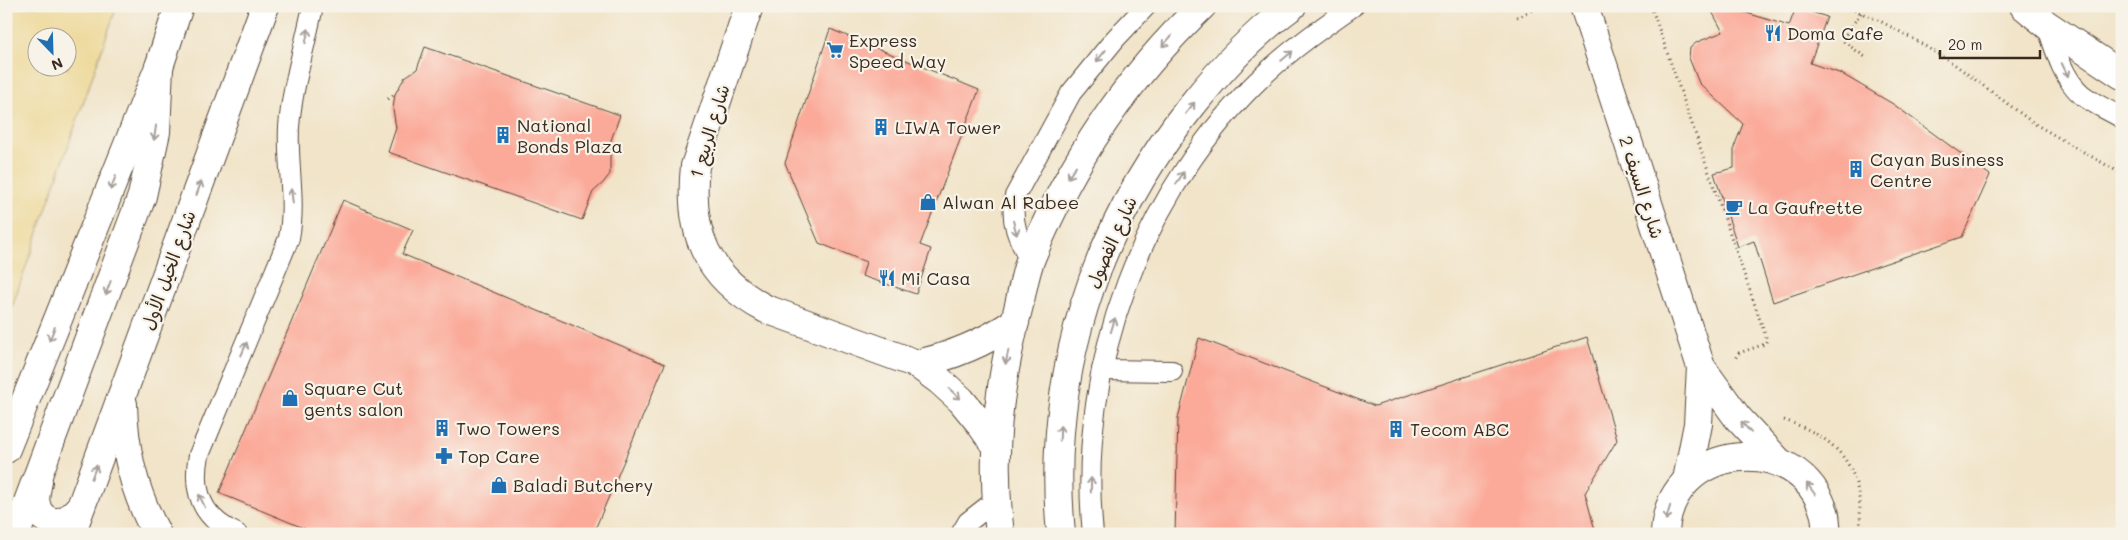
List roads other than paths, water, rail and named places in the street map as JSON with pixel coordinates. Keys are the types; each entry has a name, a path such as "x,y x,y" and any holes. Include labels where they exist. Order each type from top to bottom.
{"street":[{"path":"6,449 159,67 179,6"},
{"name":"شارع الخيل الأول","path":"71,534 265,6"},
{"name":"شارع الربيع 1","path":"749,6 695,166 692,191 694,215 704,249 714,266 729,284 747,299 766,309 916,364 940,381 961,400 995,445"},
{"path":"1000,534 996,500 995,445 1001,386 1030,260 1067,180 1114,105 1170,37 1202,6"},
{"name":"شارع الفصول","path":"1061,534 1058,498 1060,426 1070,354 1090,284 1123,209 1166,138 1217,74 1276,17 1292,6"},
{"name":"شارع السيف 2","path":"1584,6 1701,367 1737,417 1779,462"},
{"path":"2024,6 2047,25 2122,75"},
{"path":"16,534 142,196 156,132 159,67"},
{"path":"916,364 943,358 968,349 992,337 1015,322"},
{"name":"شارع السيف 2","path":"1687,480 1698,424 1701,367"},
{"path":"123,393 124,426 128,458 136,489 157,534"},
{"path":"1665,534 1669,509 1675,496 1687,480 1707,465 1731,456 1756,455 1779,462 1799,474 1815,493 1824,514 1827,534"},
{"path":"40,469 35,502 43,518 51,522 61,522 69,518 81,506"}],"lane":[{"path":"237,534 218,523 205,509 198,492 196,473 199,455 289,238 293,204 289,153 291,106 313,6"},
{"path":"1030,260 1016,234 1012,209 1015,196 1071,93 1146,6"},
{"path":"1094,534 1090,505 1092,445 1102,370 1112,327 1132,270 1157,216 1188,164 1225,116 1266,73 1312,34 1353,6"},
{"path":"2047,25 2062,64 2073,85 2082,94 2122,118"},
{"path":"1102,370 1172,371"},
{"path":"961,534 968,522 996,500"}],"place":[{"name":"Doma Cafe","path":"1773,33"},
{"name":"Express Speed Way","path":"835,50"},
{"name":"LIWA Tower","path":"881,127"},
{"name":"National Bonds Plaza","path":"503,135"},
{"name":"Cayan Business Centre","path":"1856,169"},
{"name":"Alwan Al Rabee","path":"928,202"},
{"name":"La Gaufrette","path":"1734,207"},
{"name":"Mi Casa","path":"887,278"},
{"name":"Square Cut gents salon","path":"290,398"},
{"name":"Two Towers","path":"442,428"},
{"name":"Tecom ABC","path":"1396,429"},
{"name":"Top Care","path":"444,456"},
{"name":"Baladi Butchery","path":"499,485"}]}
